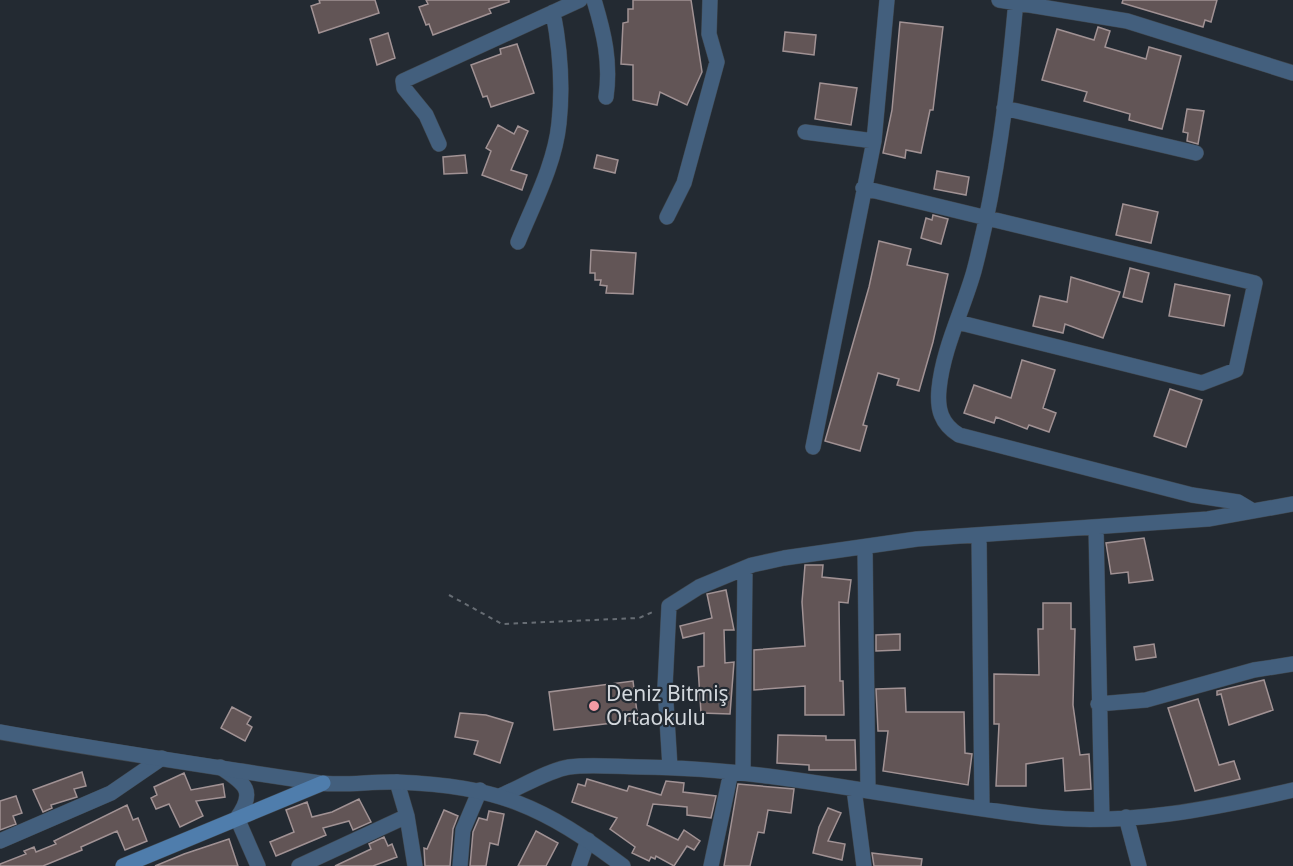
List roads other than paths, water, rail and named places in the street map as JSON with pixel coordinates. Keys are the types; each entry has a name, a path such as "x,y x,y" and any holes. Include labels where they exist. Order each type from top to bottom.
{"main road":[{"path":"123,866 323,783"}],"street":[{"path":"439,144 426,115 404,88 403,81 578,0"},
{"path":"594,0 606,38 609,62 606,97"},
{"path":"667,217 684,183 717,62 709,34 710,0"},
{"path":"813,447 874,141 887,0"},
{"path":"999,0 1126,21 1293,72"},
{"path":"1016,1 1004,108 986,217 973,272 943,364 939,388 942,421 959,435 1192,495 1238,502 1253,511"},
{"path":"518,242 544,176 559,125 559,43 553,12"},
{"path":"1004,108 1196,153"},
{"path":"805,132 874,141"},
{"path":"863,188 1255,283 1236,370 1202,383 957,322"},
{"path":"670,768 665,687 669,606 699,587 745,569 784,558 979,535 1208,519 1293,504"},
{"path":"1096,527 1102,819"},
{"path":"979,535 982,808"},
{"path":"864,866 861,790 865,547"},
{"path":"711,866 737,771 745,569"},
{"path":"1098,704 1146,700 1254,670 1293,664"},
{"path":"0,732 323,783 397,782 480,790 502,795 555,819 623,866"},
{"path":"0,841 111,793 162,758"},
{"path":"219,766 241,781 246,790 247,805 237,818 258,866"},
{"path":"502,795 568,767 670,768 737,771 1043,817 1102,819 1126,818 1237,803 1293,790"},
{"path":"397,782 407,816 415,866"},
{"path":"460,866 463,830 480,790"},
{"path":"298,866 407,816"},
{"path":"1126,818 1139,866"},
{"path":"579,866 588,840"}],"place":[{"name":"Deniz Bitmiş Ortaokulu","path":"594,706"}]}
